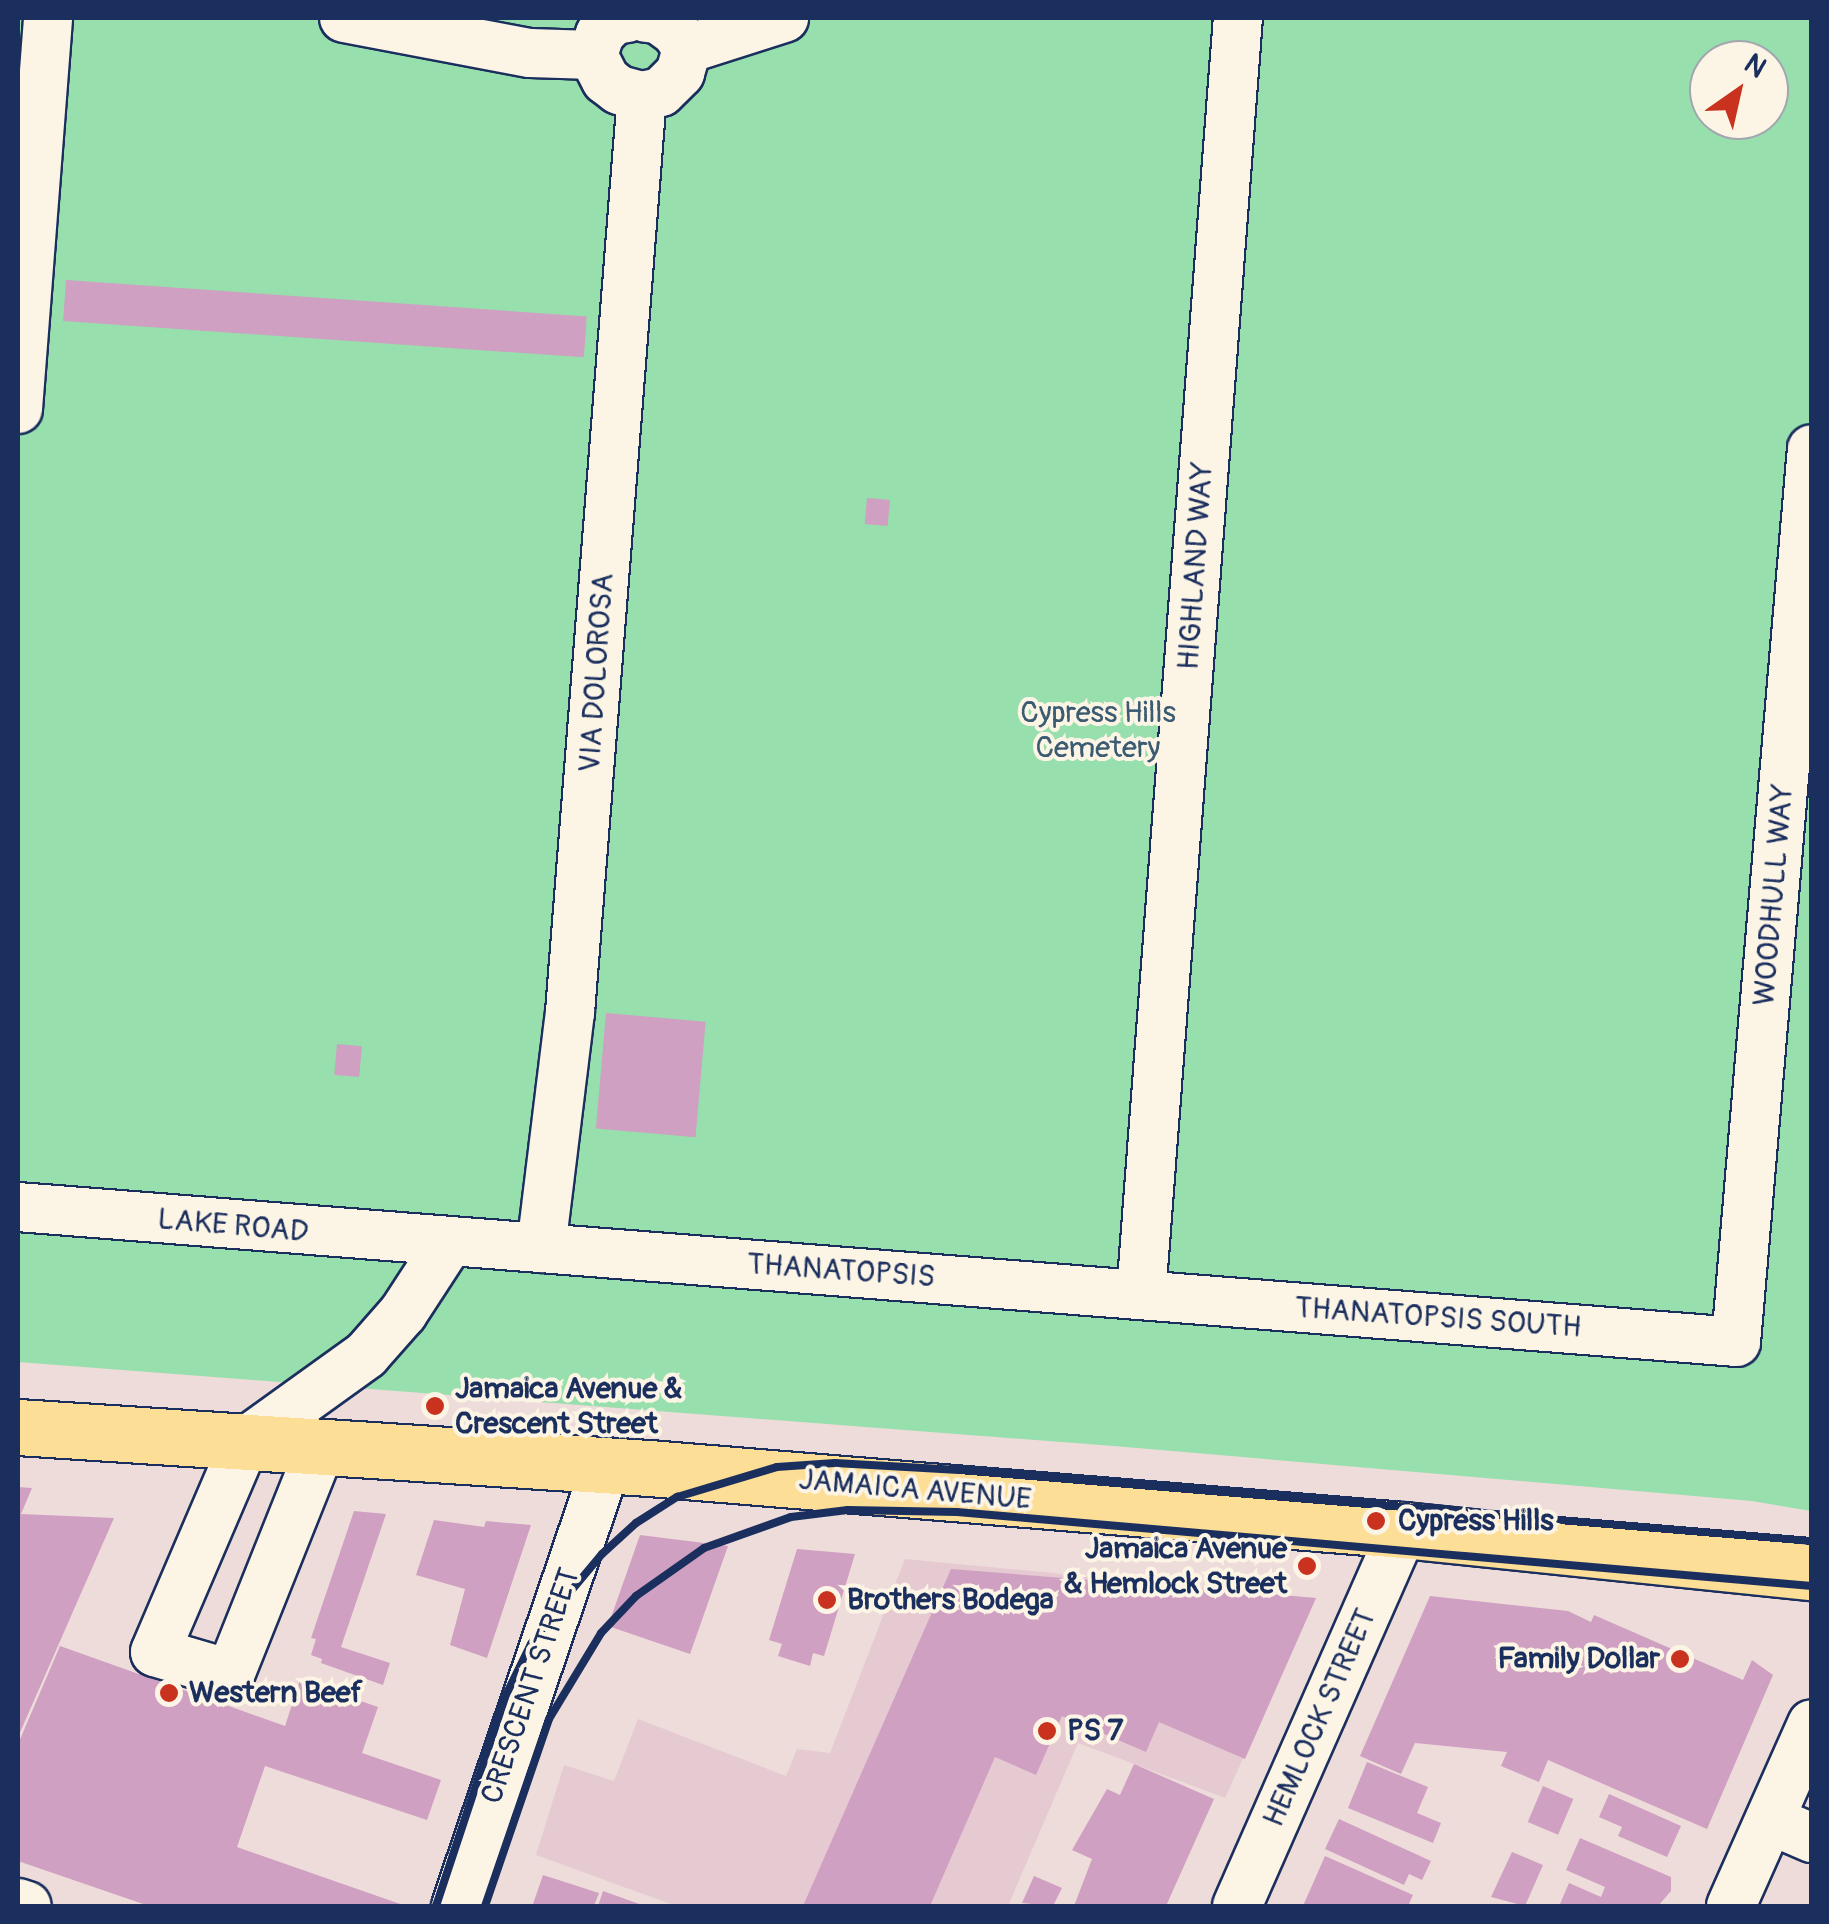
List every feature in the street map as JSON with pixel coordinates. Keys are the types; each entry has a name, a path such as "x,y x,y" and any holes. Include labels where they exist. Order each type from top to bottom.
{"main road":[{"name":"JAMAICA AVENUE","path":"18,1427 606,1466 1403,1530 1812,1572"}],"street":[{"path":"18,409 48,18"},
{"path":"344,18 530,53 593,55"},
{"path":"626,18 614,20 600,34 593,55 606,80 618,90 642,96 661,92 680,72 687,49 676,32 658,19 646,18"},
{"path":"687,49 784,18"},
{"name":"HIGHLAND WAY","path":"1140,1295 1238,18"},
{"name":"VIA DOLOROSA","path":"541,1248 570,1012 642,96"},
{"name":"WOODHULL WAY","path":"1736,1342 1812,449"},
{"name":"LAKE ROAD","path":"18,1207 448,1244 541,1248"},
{"path":"321,1447 230,1674 155,1652 245,1442 366,1355 404,1312 448,1244"},
{"name":"THANATOPSIS","path":"541,1248 1140,1295"},
{"name":"THANATOPSIS SOUTH","path":"1140,1295 1736,1342"},
{"name":"CRESCENT STREET","path":"456,1906 606,1466"},
{"path":"217,1504 294,1520"},
{"name":"HEMLOCK STREET","path":"1237,1906 1403,1530"},
{"path":"1732,1906 1791,1829 1812,1724"},
{"path":"18,1903 27,1906"}],"shaded area":[{"name":"PS 7","path":"905,1559 1316,1598 1225,1798 1078,1743 1008,1906 676,1906 536,1855 564,1765 614,1781 638,1719 786,1776 797,1749 830,1753"}],"green space":[{"name":"Cypress Hills Cemetery","path":"18,18 1811,18 1811,1511 1752,1501 1114,1446 18,1362"}],"building":[{"path":"66,280 587,316 584,357 63,321"},
{"path":"867,498 890,500 888,526 865,524"},
{"path":"606,1013 706,1022 696,1137 596,1129"},
{"path":"337,1044 362,1046 359,1077 334,1075"},
{"path":"18,1487 32,1488 21,1514 114,1518 18,1737"},
{"path":"354,1511 386,1514 341,1647 390,1663 383,1685 321,1663 322,1659 311,1655 316,1639 311,1638"},
{"path":"434,1520 484,1527 486,1521 531,1525 487,1658 450,1645 465,1589 416,1575"},
{"path":"640,1535 728,1546 690,1654 608,1626"},
{"path":"797,1549 855,1554 824,1656 813,1653 810,1666 778,1656 782,1644 769,1640"},
{"path":"951,1569 1316,1598 1245,1759 1159,1722 1146,1752 1062,1716 1036,1775 995,1757 930,1906 803,1906"},
{"path":"1430,1596 1568,1611 1591,1622 1594,1615 1743,1680 1752,1660 1773,1675 1707,1829 1548,1760 1539,1782 1501,1766 1507,1752 1415,1743 1401,1774 1360,1756"},
{"path":"60,1646 285,1726 300,1680 378,1707 362,1753 441,1780 427,1820 265,1766 237,1847 406,1906 149,1906 18,1861 18,1744"},
{"path":"1367,1762 1428,1787 1417,1813 1441,1823 1433,1843 1348,1808"},
{"path":"1134,1764 1214,1799 1166,1906 1074,1906 1092,1859 1072,1850 1107,1789 1120,1795"},
{"path":"1543,1786 1573,1799 1558,1835 1528,1822"},
{"path":"1609,1794 1681,1826 1667,1857 1618,1836 1622,1827 1599,1817"},
{"path":"1339,1819 1431,1861 1422,1880 1409,1874 1404,1885 1325,1849"},
{"path":"1580,1838 1671,1877 1671,1891 1658,1906 1560,1904 1569,1883 1601,1897 1605,1887 1566,1870"},
{"path":"1512,1852 1543,1865 1525,1906 1491,1897"},
{"path":"1325,1856 1413,1895 1408,1906 1303,1906"},
{"path":"543,1875 599,1893 594,1906 533,1904"},
{"path":"1034,1876 1062,1888 1053,1906 1022,1903"},
{"path":"603,1891 645,1906 598,1906"}],"railway":[{"path":"436,1906 505,1697 531,1644 566,1597 602,1554 636,1523 677,1497 777,1467 835,1463 959,1470 1812,1541"},
{"path":"485,1906 549,1719 601,1633 636,1596 704,1548 791,1517 848,1510 957,1512 1812,1586"}],"place":[{"name":"Jamaica Avenue & Crescent Street","path":"435,1406"},
{"name":"Cypress Hills","path":"1376,1521"},
{"name":"Jamaica Avenue & Hemlock Street","path":"1307,1566"},
{"name":"Brothers Bodega","path":"827,1600"},
{"name":"Family Dollar","path":"1680,1659"},
{"name":"Western Beef","path":"169,1693"},
{"name":"PS 7","path":"1047,1731"}]}
